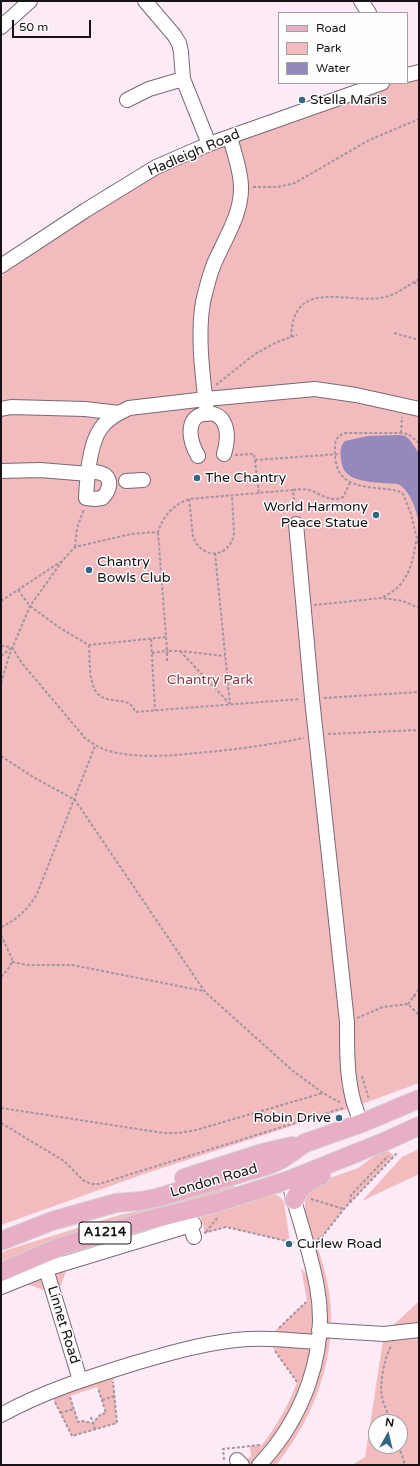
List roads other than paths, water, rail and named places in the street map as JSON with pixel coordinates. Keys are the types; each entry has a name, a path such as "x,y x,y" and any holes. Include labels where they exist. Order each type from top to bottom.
{"main road":[{"name":"London Road","path":"1,1241 52,1221 116,1203 156,1198 269,1165 282,1159 355,1112 419,1099"},
{"name":"London Road","path":"1,1272 62,1246 152,1219 213,1204 385,1148 419,1126"},
{"path":"116,1203 136,1193 217,1167 262,1153 305,1143"},
{"path":"294,1200 302,1187 310,1180 330,1173 385,1148"},
{"path":"282,1159 289,1180"}],"street":[{"path":"145,1 179,43 183,79 209,144"},
{"path":"361,1 368,12"},
{"path":"1,26 28,2"},
{"path":"408,75 419,72"},
{"path":"126,100 149,89 183,79"},
{"name":"Hadleigh Road","path":"1,266 125,185 156,167 209,144 379,84"},
{"path":"207,414 201,324 203,303 214,263 236,215 240,200 241,186 230,137"},
{"path":"1,409 11,407 125,408 206,399 315,390 356,395 419,409"},
{"path":"117,482 102,498 95,500 86,498 94,444 98,434 105,423 125,408"},
{"path":"198,456 192,442 192,422 196,418 207,414 218,416 223,420 226,432 225,450"},
{"path":"1,471 40,470 89,473 104,475 117,482 143,480"},
{"path":"296,524 312,698 347,1022 348,1063 355,1112"},
{"path":"259,1465 282,1437 296,1413 310,1378 319,1336 319,1300 317,1286 289,1180"},
{"path":"1,1287 46,1269 196,1230"},
{"name":"Linnet Road","path":"46,1269 80,1380"},
{"path":"1,1415 44,1394 80,1380 168,1354 208,1344 252,1339 384,1334 419,1330"}],"water":[{"path":"400,435 409,439 419,453 419,524 417,513 412,501 406,491 398,484 359,480 353,478 345,472 343,468 341,449 345,441 368,436"}],"place":[{"name":"Stella Maris","path":"302,100"},
{"name":"The Chantry","path":"197,478"},
{"name":"World Harmony Peace Statue","path":"376,515"},
{"name":"Chantry Bowls Club","path":"89,570"},
{"name":"Robin Drive","path":"339,1118"},
{"name":"Curlew Road","path":"289,1244"}],"park label":[{"name":"Chantry Park","path":"210,680"}]}
